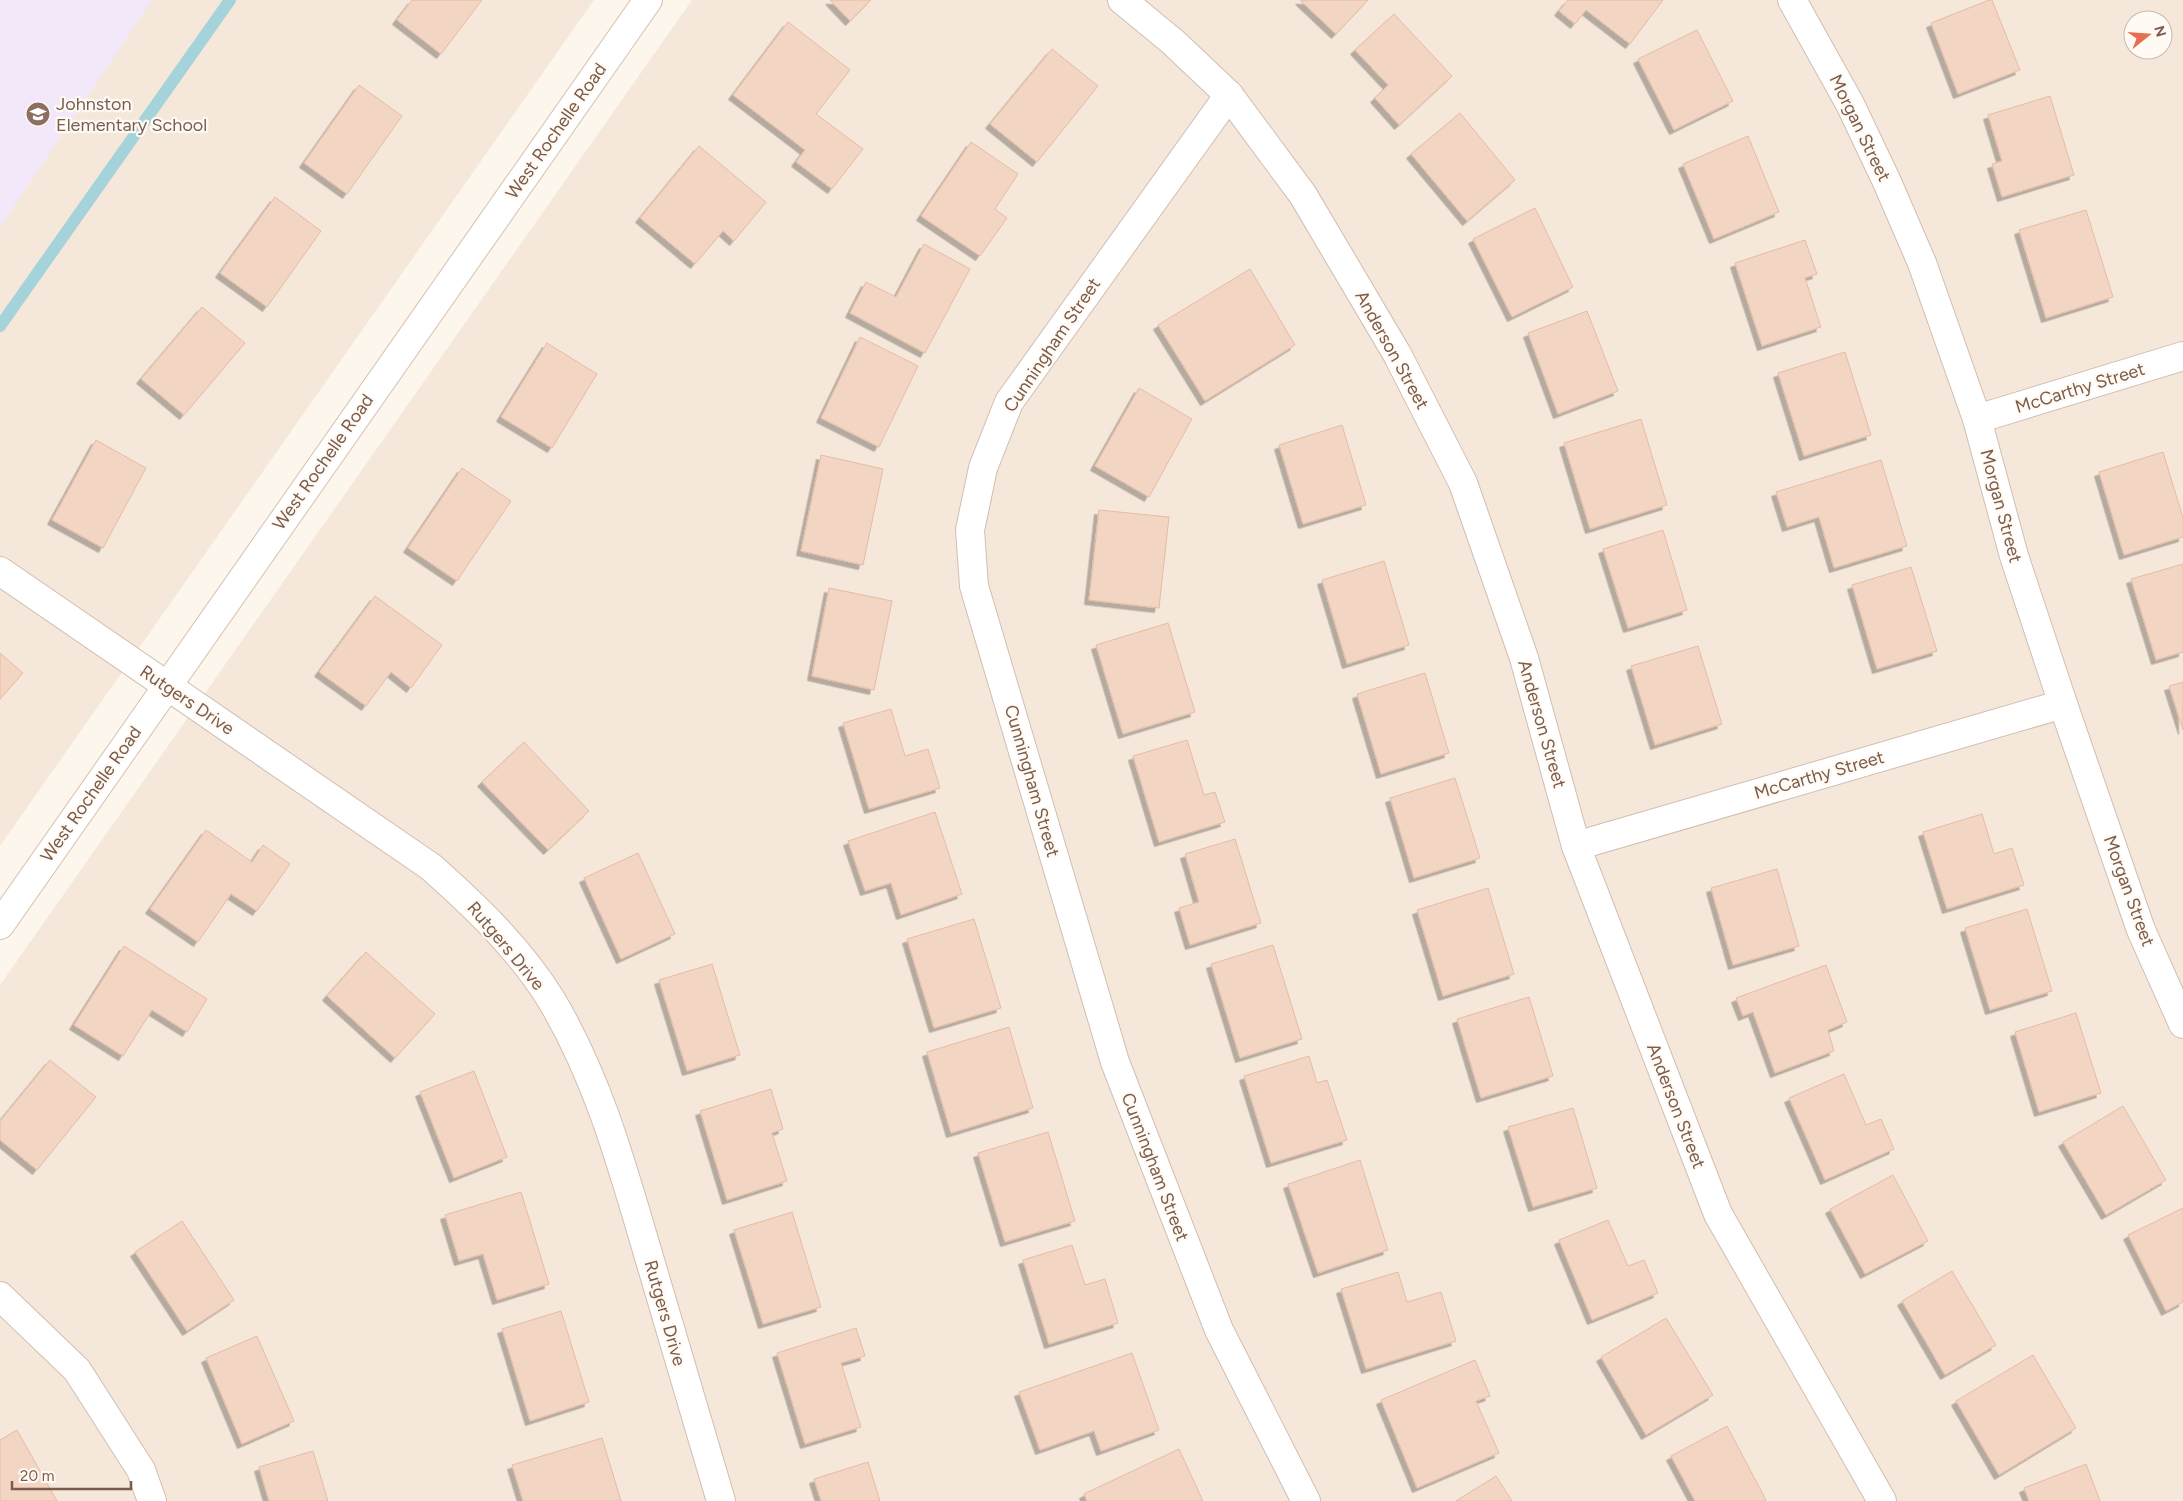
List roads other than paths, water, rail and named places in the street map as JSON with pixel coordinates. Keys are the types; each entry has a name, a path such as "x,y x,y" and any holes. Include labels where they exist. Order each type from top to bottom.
{"street":[{"name":"West Rochelle Road","path":"0,926 648,0"},
{"name":"Anderson Street","path":"1122,0 1173,42 1229,95 1303,195 1397,354 1462,483 1524,658 1576,846 1718,1214 1882,1501"},
{"name":"Morgan Street","path":"1792,0 1850,104 1887,182 1922,263 1977,419 2014,556 2063,704 2142,930 2183,1024"},
{"name":"Cunningham Street","path":"1229,95 1009,402 983,468 970,530 974,586 1115,1062 1218,1330 1306,1501"},
{"name":"McCarthy Street","path":"1977,419 2183,356"},
{"name":"Rutgers Drive","path":"0,572 431,867 486,916 551,1000 583,1056 609,1125 721,1501"},
{"name":"McCarthy Street","path":"1576,846 2063,704"},
{"path":"0,1296 76,1370 142,1470 152,1501"}],"waterway":[{"path":"0,326 230,0"}],"place":[{"name":"Johnston Elementary School","path":"38,114"}]}
